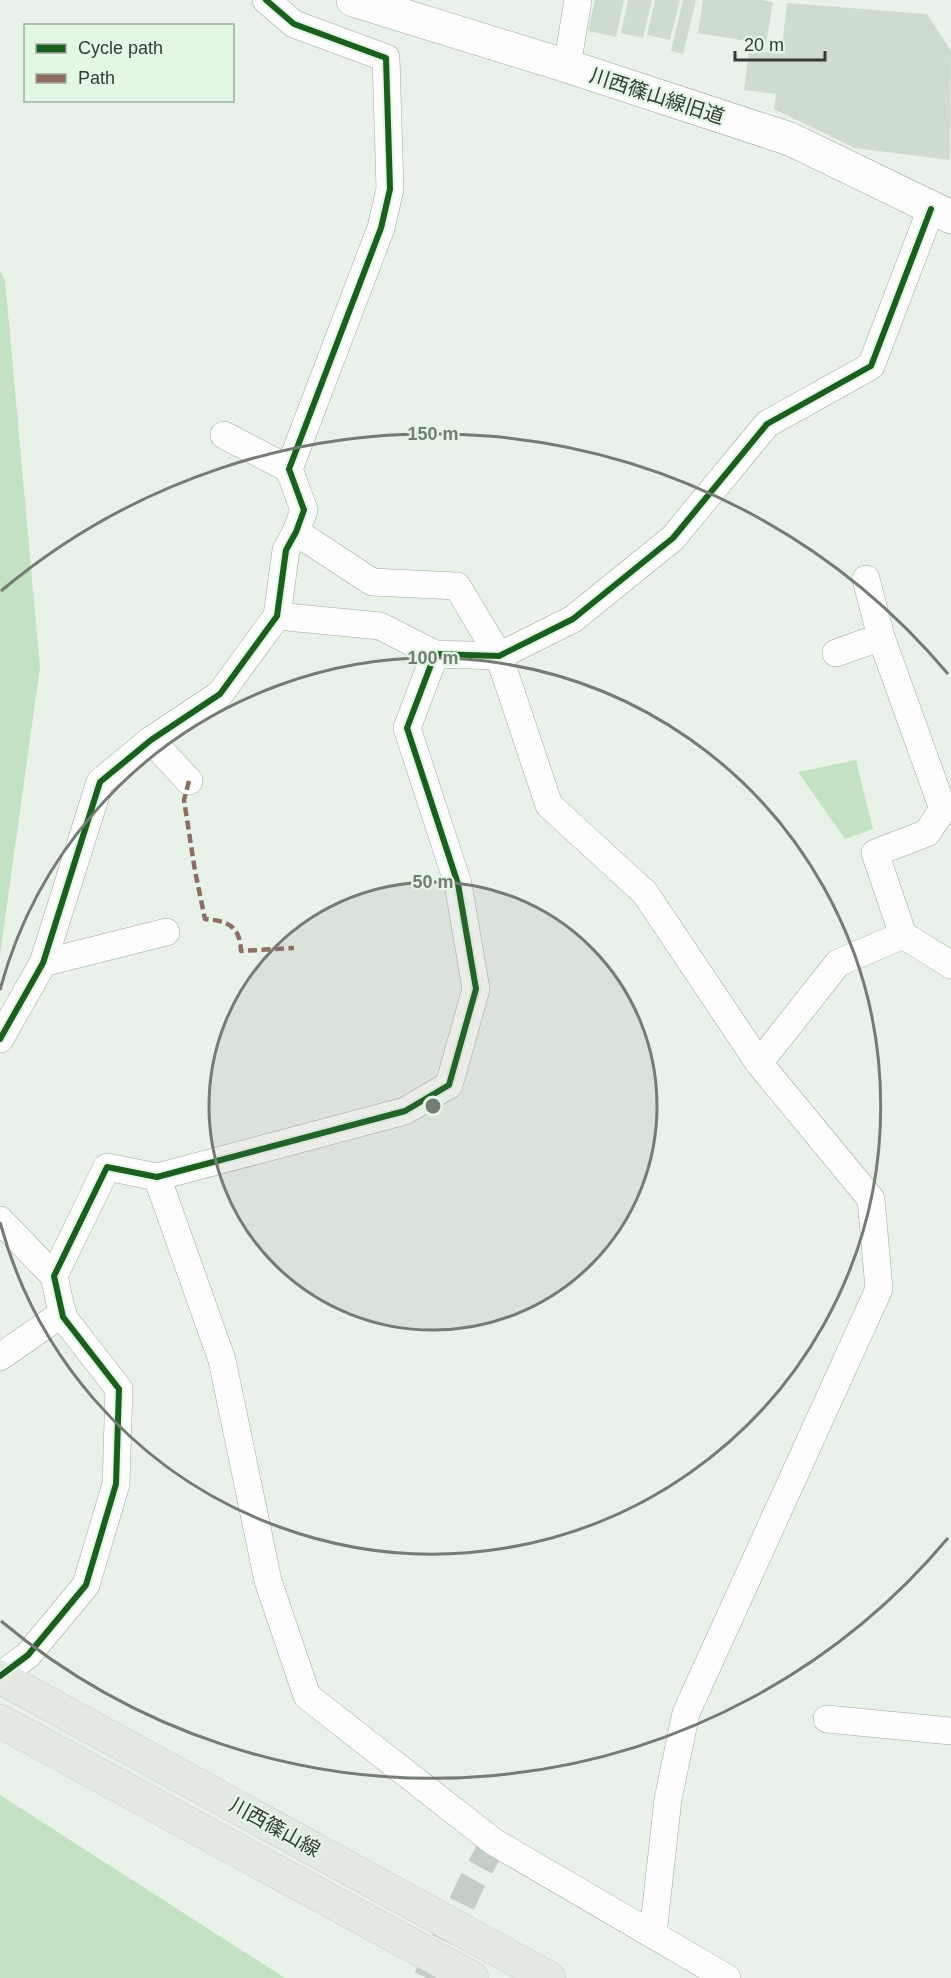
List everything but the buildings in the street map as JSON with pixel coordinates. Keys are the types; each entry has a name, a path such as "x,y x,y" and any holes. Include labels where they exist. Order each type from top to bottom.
{"main road":[{"name":"川西篠山線","path":"0,1676 549,1978"},
{"name":"川西篠山線","path":"0,1720 472,1978"}],"street":[{"path":"0,1039 43,963 100,782 151,740 220,694 277,616 286,550 304,510 289,469 381,228 390,189 386,58 294,24 266,0"},
{"name":"川西篠山線旧道","path":"353,0 567,66 790,139 941,213"},
{"path":"567,66 578,0"},
{"path":"277,616 380,626 435,654 499,656 573,620 673,538 767,424 871,366 941,213"},
{"path":"224,435 289,469"},
{"path":"296,532 372,582 457,586 499,656 549,805 645,893 759,1063 871,1199 879,1289 686,1713 668,1799 653,1934"},
{"path":"866,579 881,637 943,809 927,833 875,853 903,934 951,965"},
{"path":"836,653 881,637"},
{"path":"54,1276 107,1167 157,1176 405,1111 449,1085 476,989 458,884 407,728 435,654"},
{"path":"151,740 189,781"},
{"path":"43,963 166,932"},
{"path":"759,1063 838,963 903,934"},
{"path":"157,1176 222,1360 268,1581 307,1696 494,1842 727,1978"},
{"path":"0,1220 54,1276 63,1317 119,1389 116,1484 86,1586 28,1655 0,1676"},
{"path":"0,1357 63,1313"},
{"path":"827,1719 951,1731"}],"green space":[{"path":"0,271 5,280 40,667 0,955"},
{"path":"856,760 873,829 845,839 798,772"},
{"path":"0,1795 285,1978 0,1978"}],"tunnel":[{"path":"427,1978 471,1884 494,1842"}],"marked path":[{"path":"189,781 184,800 205,919 220,921 231,926 238,936 241,951 294,948"}],"cycle path":[{"path":"0,1039 43,963 100,782 151,740 220,694 277,616 286,550 304,510 289,469 381,228 390,189 386,58 294,24 266,0"},
{"path":"0,1676 28,1655 86,1585 116,1484 119,1389 63,1317 54,1276 107,1167 157,1177 405,1111 449,1085 476,989 458,884 407,728 435,654 499,656 573,619 673,538 767,424 871,366 931,209"}]}
